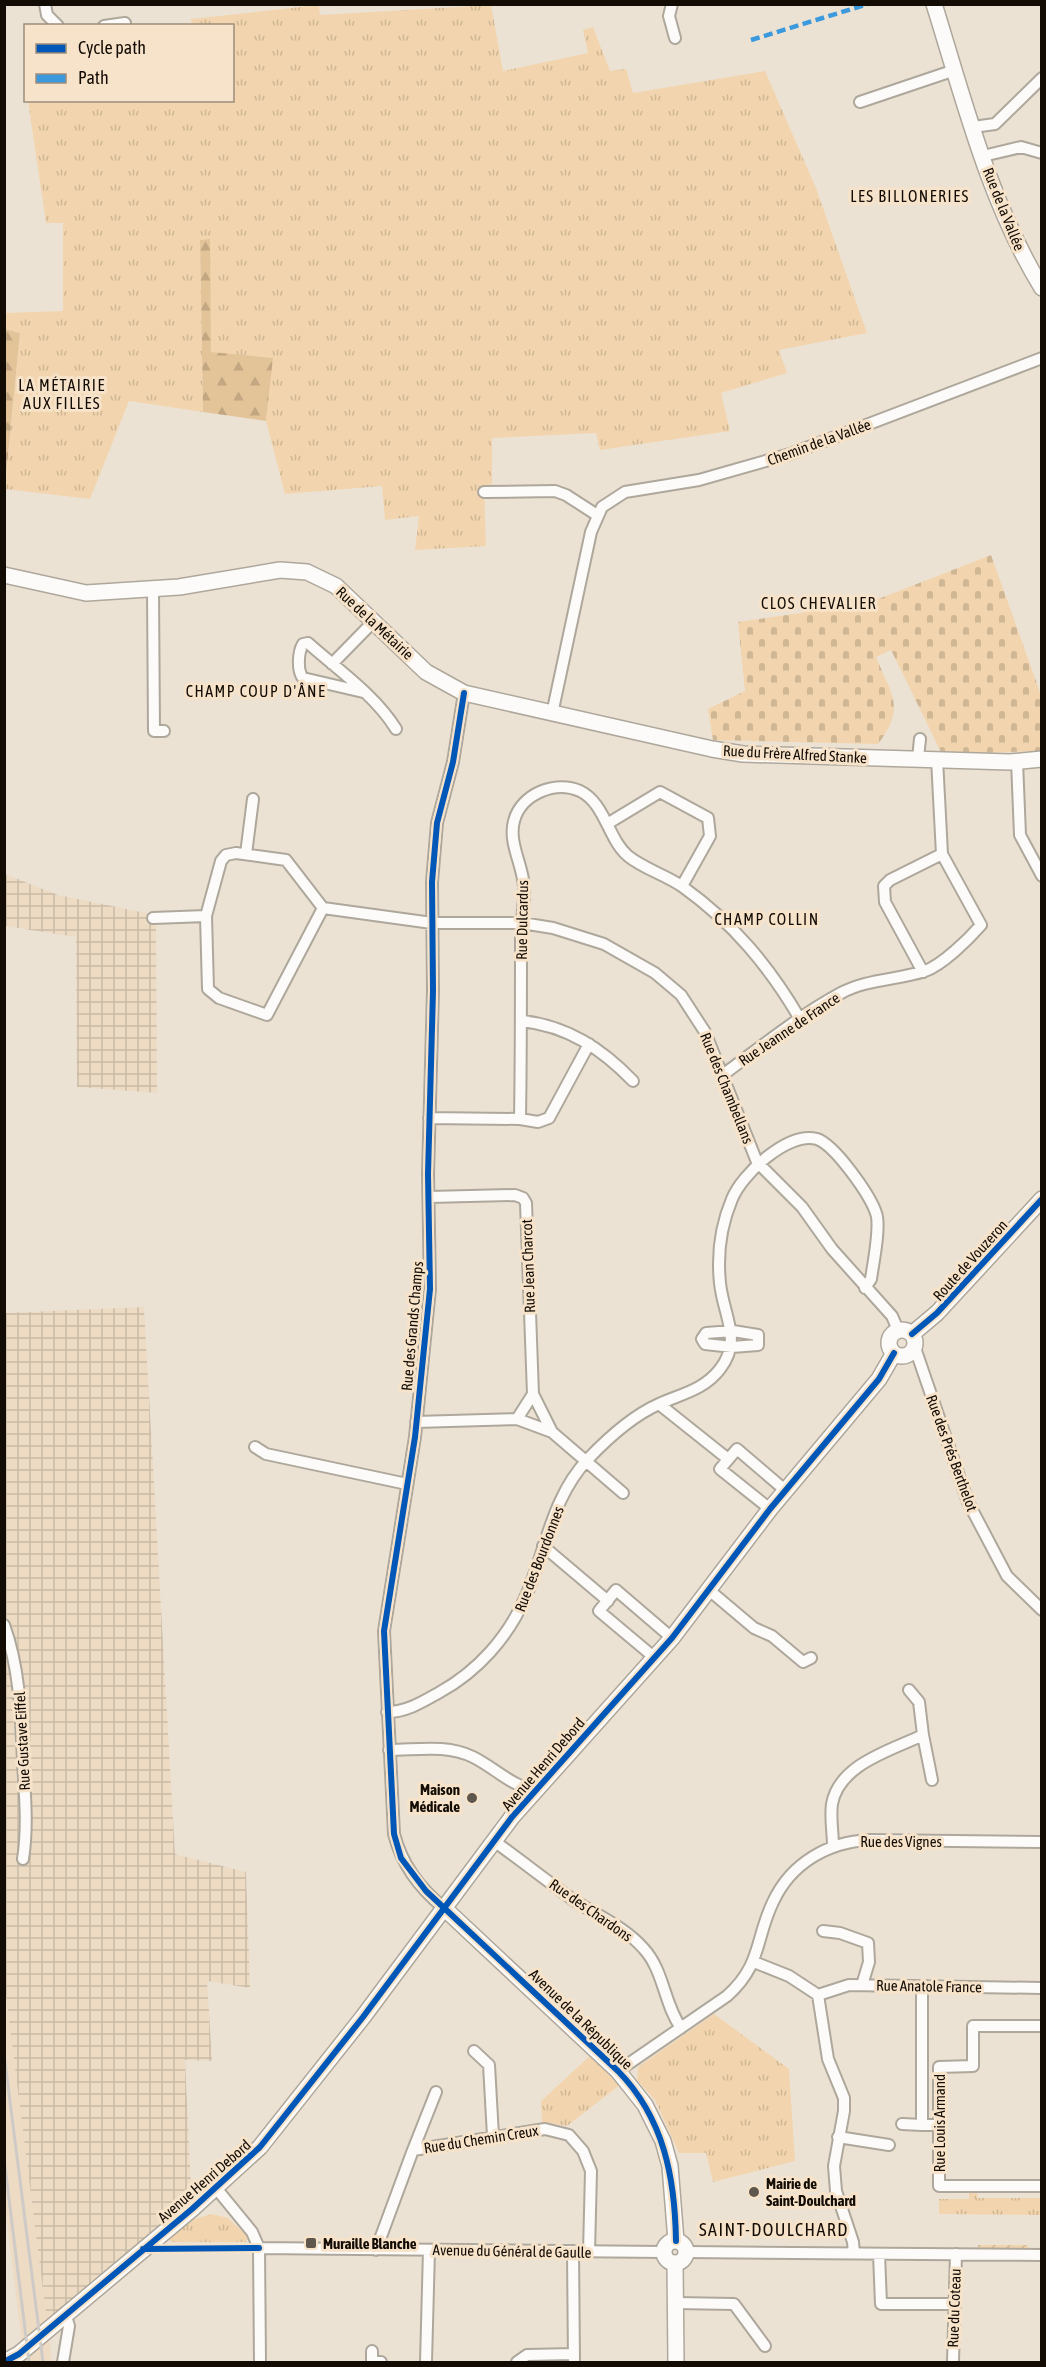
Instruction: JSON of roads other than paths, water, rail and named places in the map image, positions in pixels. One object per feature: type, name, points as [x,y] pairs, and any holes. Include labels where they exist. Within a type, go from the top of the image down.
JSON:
[{"type":"street","points":[[45,4],[47,15],[56,24]]},
{"type":"street","points":[[672,4],[669,16],[675,38]]},
{"type":"street","name":"Rue de la Vallée","points":[[934,4],[973,127],[1011,234],[1041,288]]},
{"type":"street","points":[[118,24],[125,23]]},
{"type":"street","points":[[860,102],[955,70]]},
{"type":"street","points":[[973,127],[995,124],[1041,78]]},
{"type":"street","points":[[983,156],[1021,147],[1041,153]]},
{"type":"street","name":"Chemin de la Vallée","points":[[597,515],[612,499],[625,492],[702,479],[790,454],[1041,358]]},
{"type":"street","points":[[484,492],[555,491],[566,495],[597,515],[591,532],[552,714]]},
{"type":"street","name":"Rue de la Métairie","points":[[4,575],[86,593],[153,590],[280,570],[307,572],[336,586],[426,672],[464,693],[552,714]]},
{"type":"street","points":[[153,590],[154,731],[164,731]]},
{"type":"street","points":[[332,664],[374,622]]},
{"type":"street","points":[[344,683],[332,664],[308,643],[300,648],[300,674],[303,678],[344,683],[363,692],[385,713],[396,729]]},
{"type":"street","name":"Rue des Grands Champs","points":[[444,1908],[414,1877],[398,1849],[392,1822],[384,1631],[416,1422],[430,1289],[429,1118],[432,882],[437,823],[453,762],[464,693]]},
{"type":"street","name":"Rue du Frère Alfred Stanke","points":[[552,714],[743,754],[1017,761],[1041,759]]},
{"type":"street","points":[[918,758],[921,739]]},
{"type":"street","points":[[923,972],[885,902],[884,886],[890,880],[942,854],[937,759]]},
{"type":"street","points":[[1017,761],[1020,836],[1041,876]]},
{"type":"street","name":"Rue Dulcardus","points":[[520,1119],[523,872],[512,831],[519,809],[545,789],[568,787],[582,792],[594,802],[626,854],[682,886],[723,919],[751,947],[776,979],[800,1018]]},
{"type":"street","points":[[607,824],[660,792],[708,818],[710,836],[682,886]]},
{"type":"street","points":[[246,854],[253,799]]},
{"type":"street","points":[[231,853],[286,860],[322,908],[267,1014],[219,999],[211,993],[208,984],[206,916],[221,861],[231,853]]},
{"type":"street","name":"Rue Jeanne de France","points":[[724,1074],[800,1018],[842,992],[862,984],[923,972],[945,960],[981,925],[942,854]]},
{"type":"street","name":"Rue des Chambellans","points":[[322,908],[432,923],[522,923],[552,928],[604,944],[655,973],[681,995],[695,1014],[724,1074],[757,1162],[802,1207],[908,1337]]},
{"type":"street","points":[[153,918],[206,916]]},
{"type":"street","points":[[522,1021],[542,1023],[589,1044],[609,1057],[633,1081]]},
{"type":"street","points":[[429,1118],[520,1119],[538,1122],[549,1118],[589,1044]]},
{"type":"street","points":[[757,1162],[782,1147],[805,1139],[816,1139],[825,1143],[846,1166],[877,1215],[871,1279],[866,1288]]},
{"type":"street","name":"Rue des Bourdonnes","points":[[387,1712],[417,1705],[446,1689],[489,1653],[522,1604],[555,1513],[571,1481],[586,1461],[632,1419],[659,1404],[708,1383],[722,1368],[732,1347],[733,1331],[720,1285],[720,1240],[733,1195],[757,1162]]},
{"type":"street","name":"Rue Jean Charcot","points":[[429,1197],[515,1195],[523,1198],[526,1203],[532,1394],[552,1432]]},
{"type":"street","name":"Route de Vouzeron","points":[[908,1337],[937,1313],[1041,1199]]},
{"type":"street","points":[[733,1331],[755,1332],[760,1340],[755,1346],[732,1347],[705,1344],[702,1338],[706,1333],[733,1331]]},
{"type":"street","points":[[891,1334],[908,1337],[910,1354],[902,1357],[889,1348],[888,1340],[891,1334]]},
{"type":"street","name":"Rue des Prés Berthelot","points":[[908,1337],[968,1502],[1007,1576],[1041,1610]]},
{"type":"street","name":"Avenue Henri Debord","points":[[4,2362],[216,2188],[260,2148],[363,2017],[494,1841],[534,1791],[656,1658],[770,1509],[879,1379],[894,1353]]},
{"type":"street","points":[[517,1419],[532,1394]]},
{"type":"street","points":[[659,1404],[728,1459]]},
{"type":"street","name":"Rue Jean Charcot","points":[[416,1422],[517,1419],[552,1432],[623,1493]]},
{"type":"street","points":[[255,1447],[266,1454],[407,1484]]},
{"type":"street","points":[[770,1509],[720,1469],[728,1459],[737,1449],[786,1491]]},
{"type":"street","points":[[543,1546],[608,1600]]},
{"type":"street","points":[[656,1658],[599,1611],[616,1590],[672,1638]]},
{"type":"street","points":[[709,1590],[753,1628],[772,1636],[803,1662],[811,1658]]},
{"type":"street","name":"Rue Gustave Eiffel","points":[[4,1624],[13,1650],[19,1688],[27,1833],[23,1859]]},
{"type":"street","points":[[909,1690],[919,1702],[932,1780]]},
{"type":"street","points":[[833,1846],[832,1804],[845,1778],[858,1766],[923,1736]]},
{"type":"street","points":[[389,1750],[427,1748],[461,1753],[473,1757],[513,1783],[534,1791]]},
{"type":"street","name":"Rue des Vignes","points":[[618,2071],[741,1984],[754,1962],[772,1902],[785,1882],[807,1860],[833,1846],[869,1840],[1041,1842]]},
{"type":"street","name":"Rue des Chardons","points":[[494,1841],[573,1899],[629,1934],[644,1949],[656,1967],[668,2008],[681,2028]]},
{"type":"street","name":"Avenue de la République","points":[[444,1908],[618,2071],[645,2105],[663,2141],[670,2166],[675,2252],[676,2362]]},
{"type":"street","points":[[823,1931],[840,1933],[868,1942],[869,1962],[862,1985]]},
{"type":"street","points":[[754,1962],[789,1976],[818,1995],[826,2052],[843,2098],[844,2111],[834,2166],[836,2191],[853,2242],[854,2253]]},
{"type":"street","name":"Rue Anatole France","points":[[818,1995],[849,1985],[1041,1988]]},
{"type":"street","points":[[922,1986],[922,2125]]},
{"type":"street","name":"Rue Louis Armand","points":[[922,2066],[973,2066],[973,2026],[1041,2026]]},
{"type":"street","points":[[474,2051],[489,2065],[493,2136]]},
{"type":"street","name":"Rue Louis Armand","points":[[939,2067],[939,2186],[1041,2186]]},
{"type":"street","name":"Rue du Chemin Creux","points":[[376,2250],[436,2092]]},
{"type":"street","points":[[902,2124],[939,2125]]},
{"type":"street","name":"Rue du Chemin Creux","points":[[413,2150],[545,2129],[569,2135],[583,2151],[591,2171],[589,2252]]},
{"type":"street","points":[[838,2137],[889,2145]]},
{"type":"street","points":[[216,2188],[252,2232],[259,2248],[260,2362]]},
{"type":"street","name":"Avenue du Général de Gaulle","points":[[259,2248],[1041,2255]]},
{"type":"street","points":[[426,2362],[429,2250]]},
{"type":"street","points":[[517,2362],[527,2355],[574,2358],[573,2252]]},
{"type":"street","points":[[879,2254],[881,2304],[954,2304]]},
{"type":"street","name":"Rue du Coteau","points":[[952,2362],[956,2254]]},
{"type":"street","points":[[675,2303],[734,2304],[765,2346]]},
{"type":"street","points":[[63,2362],[69,2326],[65,2313]]},
{"type":"street","points":[[372,2351],[372,2362],[381,2362]]},
{"type":"railway","points":[[4,2054],[43,2362]]},
{"type":"railway","points":[[4,2158],[29,2362]]},
{"type":"place","name":"Maison Médicale","points":[[472,1798]]},
{"type":"place","name":"Mairie de Saint-Doulchard","points":[[754,2192]]},
{"type":"place","name":"Muraille Blanche","points":[[311,2243]]},
{"type":"district","name":"LES BILLONERIES","points":[[910,196]]},
{"type":"district","name":"LA MÉTAIRIE AUX FILLES","points":[[62,394]]},
{"type":"district","name":"CLOS CHEVALIER","points":[[819,603]]},
{"type":"district","name":"CHAMP COUP D'ÂNE","points":[[256,691]]},
{"type":"district","name":"CHAMP COLLIN","points":[[767,919]]},
{"type":"district","name":"SAINT-DOULCHARD","points":[[774,2229]]}]
